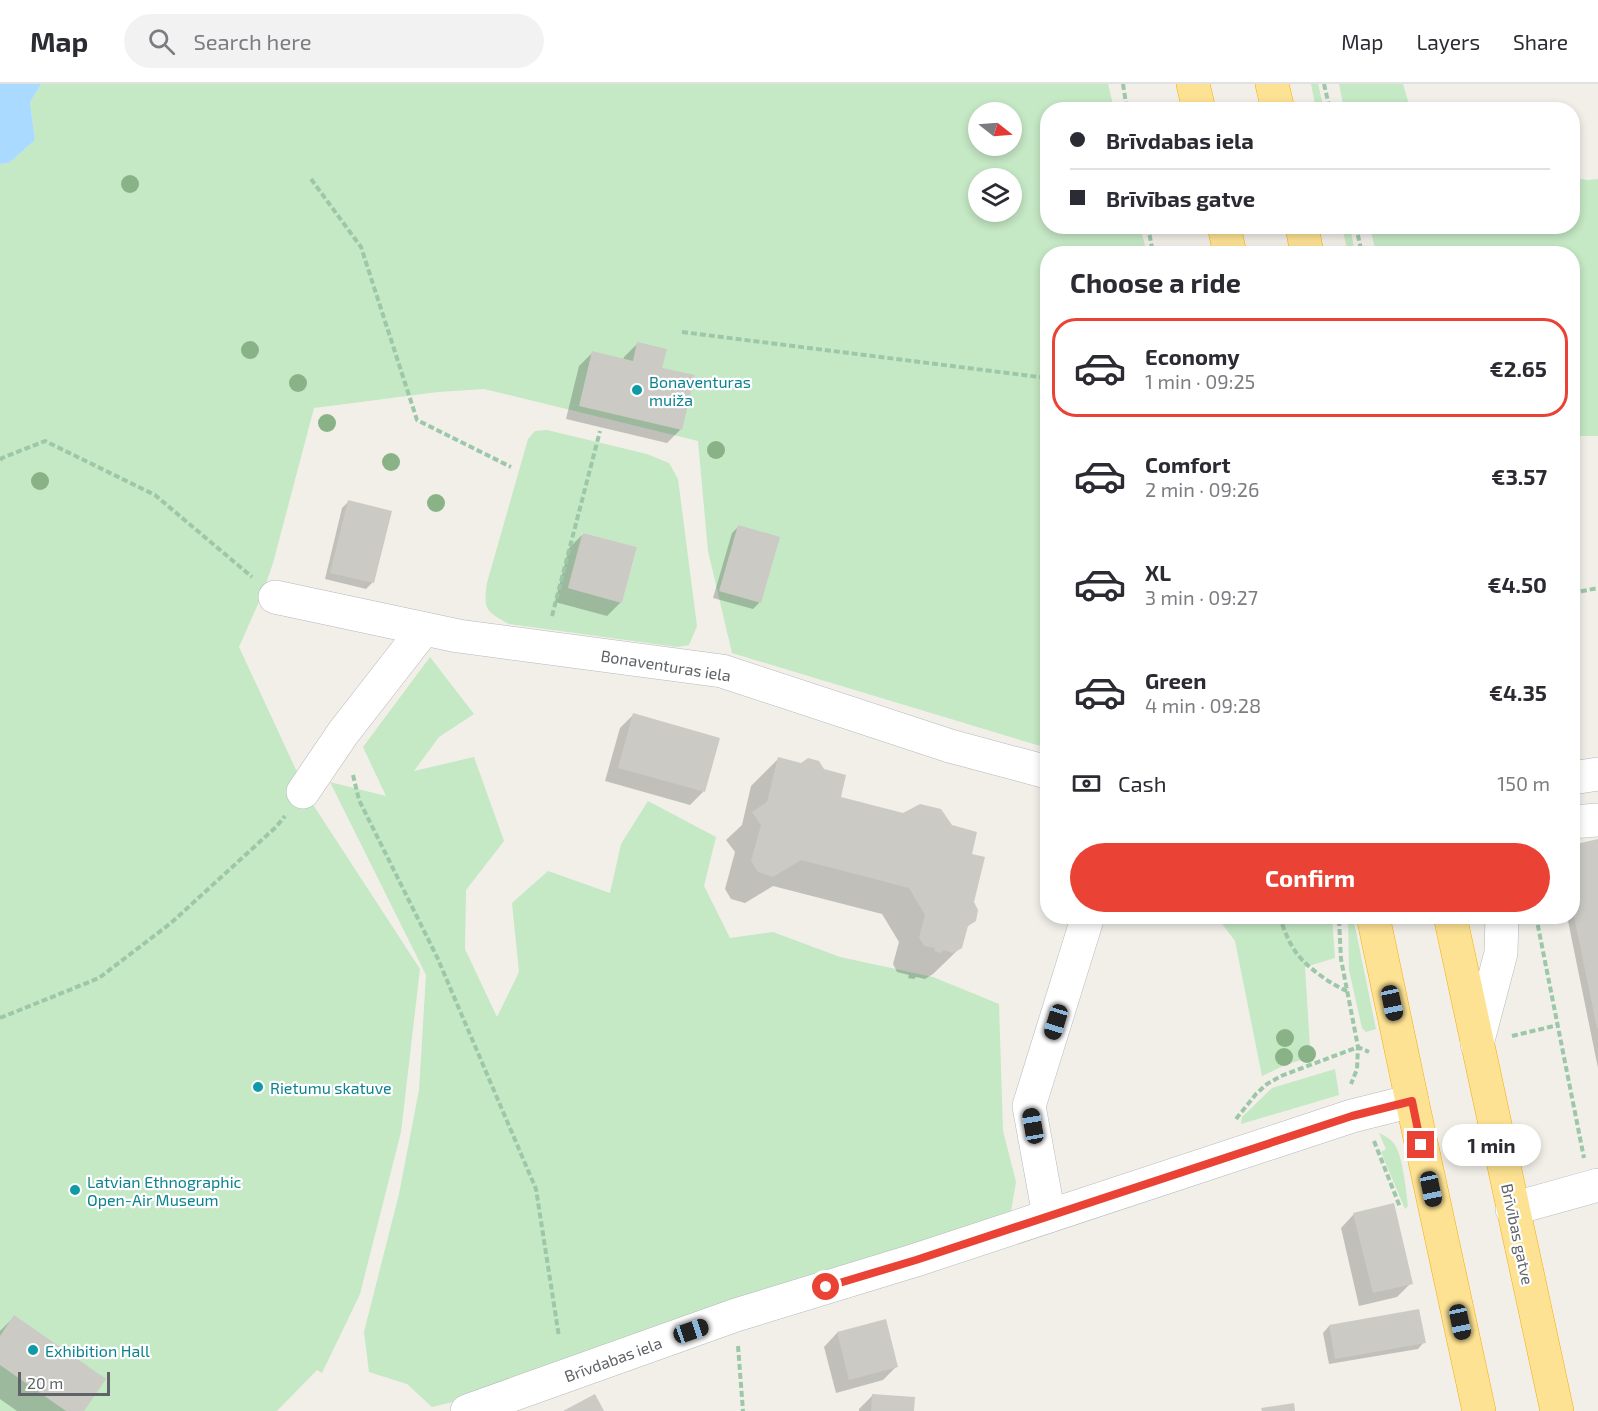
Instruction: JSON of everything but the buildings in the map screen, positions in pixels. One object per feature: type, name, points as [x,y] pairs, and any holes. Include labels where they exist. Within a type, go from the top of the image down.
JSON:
[{"type":"highway","points":[[1193,84],[1196,102]]},
{"type":"highway","points":[[1272,84],[1276,102]]},
{"type":"highway","points":[[1375,924],[1479,1411]]},
{"type":"highway","name":"Brīvības gatve","points":[[1452,924],[1557,1411]]},
{"type":"street","name":"Bonaventuras iela","points":[[275,597],[458,636],[722,671],[950,746],[1040,770]]},
{"type":"street","points":[[303,792],[343,733],[424,629]]},
{"type":"street","points":[[1580,777],[1598,774]]},
{"type":"street","points":[[1580,821],[1598,820]]},
{"type":"street","points":[[1049,1216],[1029,1106],[1086,924]]},
{"type":"street","points":[[1477,1044],[1501,953],[1502,924]]},
{"type":"street","name":"Brīvdabas iela","points":[[467,1411],[736,1315],[916,1260],[1352,1116],[1412,1101]]},
{"type":"street","points":[[1512,1209],[1594,1186]]},
{"type":"path","points":[[1123,84],[1126,102]]},
{"type":"path","points":[[1324,84],[1328,102]]},
{"type":"path","points":[[311,179],[361,247],[417,420],[511,466]]},
{"type":"path","points":[[682,332],[1040,377]]},
{"type":"path","points":[[543,647],[600,431]]},
{"type":"path","points":[[0,460],[45,441],[145,490],[155,495],[275,597]]},
{"type":"path","points":[[1580,591],[1598,588]]},
{"type":"path","points":[[343,733],[359,800],[437,957],[536,1189],[559,1337]]},
{"type":"path","points":[[0,1018],[99,978],[171,923],[276,827],[303,792]]},
{"type":"path","points":[[1283,924],[1296,953],[1308,966],[1340,988],[1347,990]]},
{"type":"path","points":[[1236,1119],[1267,1084],[1281,1076],[1358,1047],[1341,959],[1339,924]]},
{"type":"path","points":[[1538,924],[1594,1186]]},
{"type":"path","points":[[736,1315],[743,1411]]},
{"type":"green space","points":[[41,84],[1108,84],[1112,102],[1040,102],[1040,234],[1142,234],[1145,246],[1040,246],[1040,746],[732,653],[708,551],[698,441],[484,389],[438,392],[314,408],[273,563],[262,595],[239,647],[310,800],[420,969],[401,1132],[360,1294],[322,1373],[317,1370],[277,1411],[0,1411],[0,164],[9,163],[35,140],[30,102]]},
{"type":"green space","points":[[1311,84],[1318,84],[1322,102],[1315,102]]},
{"type":"green space","points":[[1339,84],[1403,84],[1408,102],[1343,102]]},
{"type":"green space","points":[[1580,179],[1598,179],[1598,436],[1580,436],[1580,246],[1374,246],[1372,234],[1580,234]]},
{"type":"green space","points":[[1344,234],[1351,234],[1354,246],[1346,246]]},
{"type":"green space","points":[[547,430],[647,454],[669,463],[678,479],[697,626],[689,645],[677,647],[509,624],[488,609],[486,604],[487,583],[528,439],[535,431]],"holes":[[[582,533],[637,547],[622,603],[568,588]]]},
{"type":"green space","points":[[430,657],[474,714],[439,737],[414,771],[474,757],[504,841],[466,890],[465,949],[497,1017],[519,972],[512,903],[548,871],[610,893],[621,844],[648,801],[716,837],[704,886],[730,938],[773,932],[840,957],[933,977],[999,1004],[1003,1131],[1016,1182],[1010,1217],[498,1391],[432,1407],[407,1384],[369,1372],[364,1332],[399,1194],[419,1090],[426,975],[330,782],[386,796],[363,747]]},
{"type":"green space","points":[[1222,924],[1333,924],[1335,958],[1305,967],[1310,1048],[1302,1051],[1304,1059],[1262,1076],[1235,941]]},
{"type":"green space","points":[[1348,924],[1354,924],[1376,1029],[1366,1032],[1362,1028],[1349,970]]},
{"type":"green space","points":[[1335,1069],[1339,1095],[1241,1124],[1242,1117],[1272,1088]]},
{"type":"green space","points":[[1379,1133],[1392,1141],[1398,1151],[1408,1206],[1405,1209],[1381,1152],[1386,1149]]},
{"type":"water","points":[[0,84],[41,84],[30,102],[35,140],[9,163],[0,164]]},
{"type":"place","name":"Bonaventuras muiža","points":[[637,390]]},
{"type":"place","name":"Rietumu skatuve","points":[[258,1087]]},
{"type":"place","name":"Latvian Ethnographic Open-Air Museum","points":[[75,1190]]},
{"type":"place","name":"Exhibition Hall","points":[[33,1350]]},
{"type":"route","points":[[826,1287],[916,1260],[1352,1116],[1412,1101],[1421,1145]]}]
